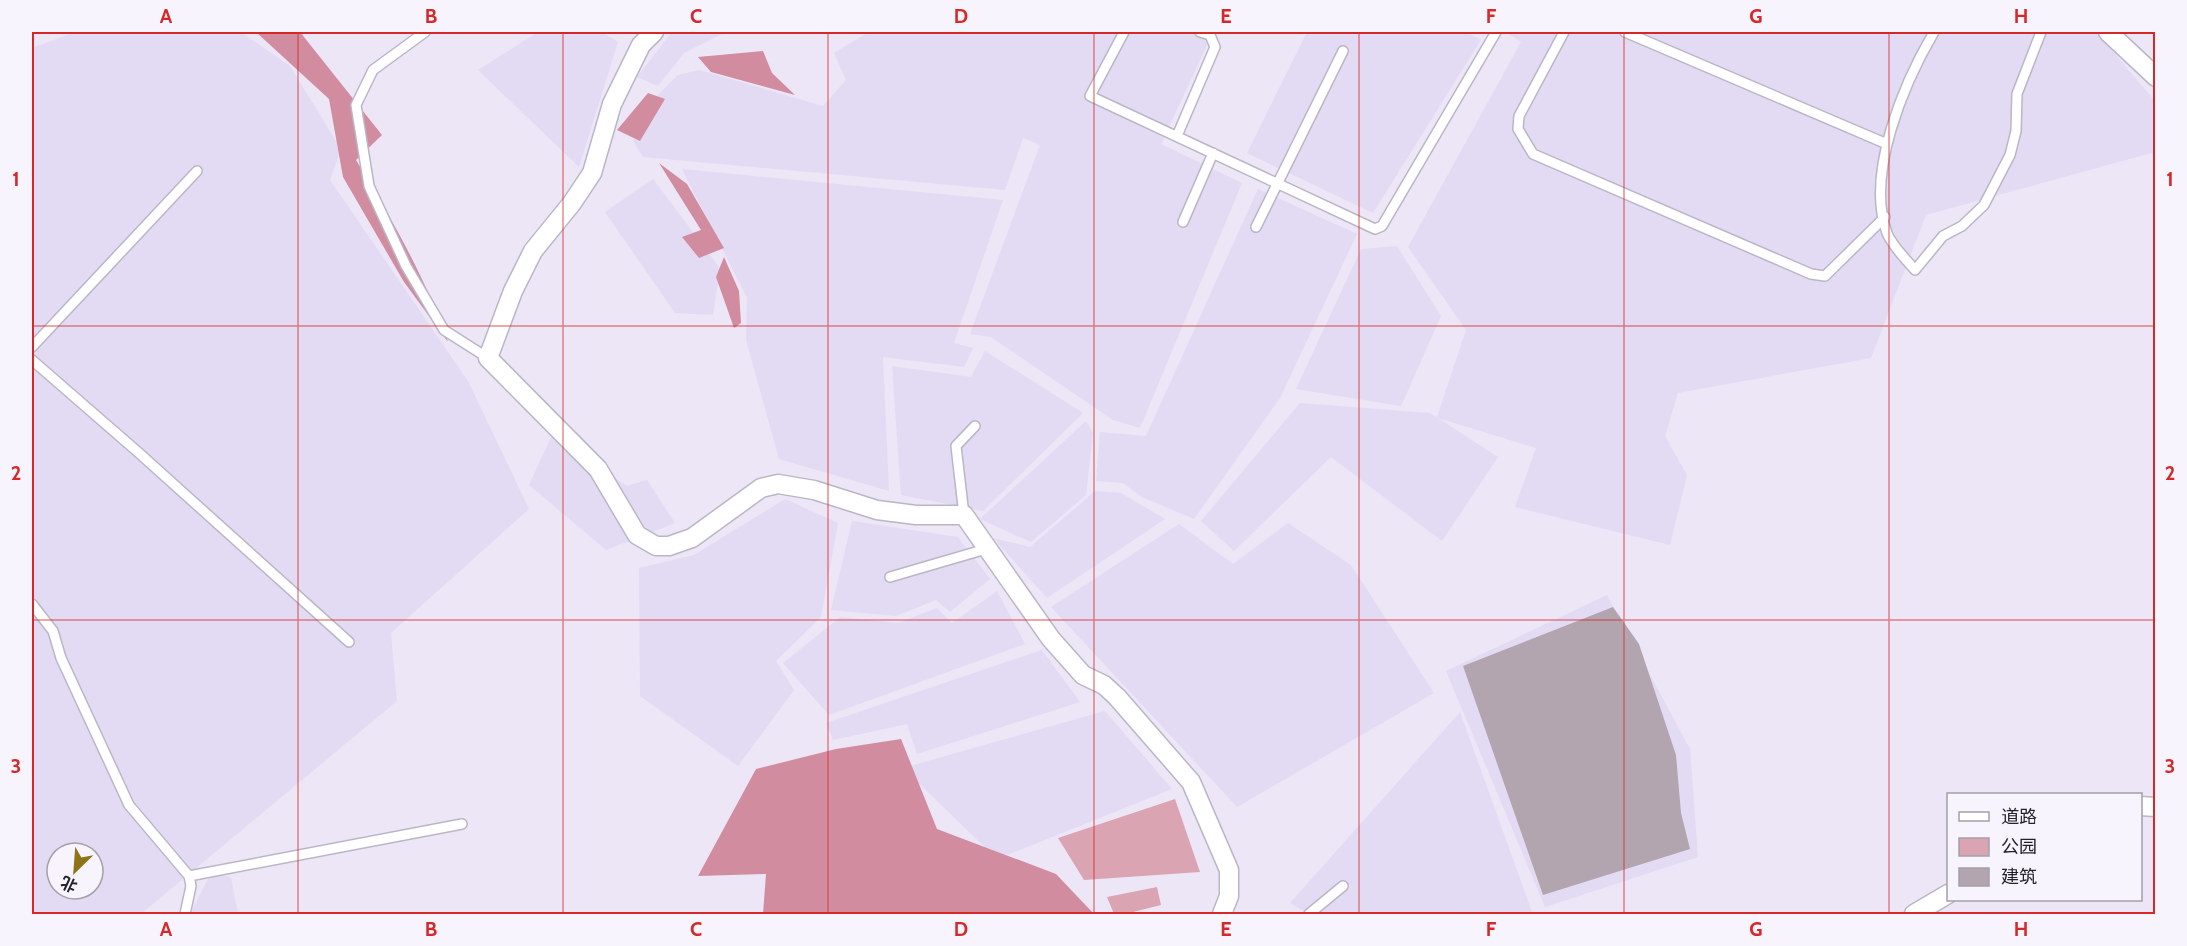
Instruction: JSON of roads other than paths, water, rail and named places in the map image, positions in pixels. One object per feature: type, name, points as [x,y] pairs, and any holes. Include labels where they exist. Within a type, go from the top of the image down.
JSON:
[{"type":"street","points":[[654,32],[641,45],[612,104],[592,173],[533,250],[513,291],[488,358],[598,470],[637,536],[656,546],[669,546],[692,538],[761,488],[778,484],[814,490],[877,510],[916,515],[964,514],[986,549],[1051,639],[1083,675],[1104,685],[1117,696],[1191,782],[1229,870],[1229,896],[1222,915]]},
{"type":"street","points":[[2108,32],[2156,77]]},
{"type":"street","points":[[1914,915],[1947,895]]},
{"type":"lane","points":[[425,32],[373,70],[356,105],[369,186],[405,266],[444,330],[488,358]]},
{"type":"lane","points":[[1124,32],[1090,96],[1375,229],[1382,226],[1496,32]]},
{"type":"lane","points":[[1177,136],[1215,47],[1210,35],[1200,32]]},
{"type":"lane","points":[[1563,32],[1519,116],[1518,129],[1533,154],[1810,274],[1825,276],[1885,217]]},
{"type":"lane","points":[[1625,32],[1887,144]]},
{"type":"lane","points":[[1934,32],[1920,56],[1883,155],[1880,189],[1887,234],[1915,270],[1943,236],[1962,226],[1984,205],[2010,155],[2016,131],[2017,94],[2041,32]]},
{"type":"lane","points":[[1256,227],[1275,183],[1343,51]]},
{"type":"lane","points":[[1183,222],[1213,153]]},
{"type":"lane","points":[[32,347],[197,171]]},
{"type":"lane","points":[[32,360],[349,642]]},
{"type":"lane","points":[[964,514],[956,446],[975,426]]},
{"type":"lane","points":[[890,577],[986,549]]},
{"type":"lane","points":[[32,604],[52,631],[61,658],[129,805],[189,876],[190,886],[185,915]]},
{"type":"lane","points":[[189,876],[462,824]]},
{"type":"lane","points":[[1309,915],[1342,886]]}]
